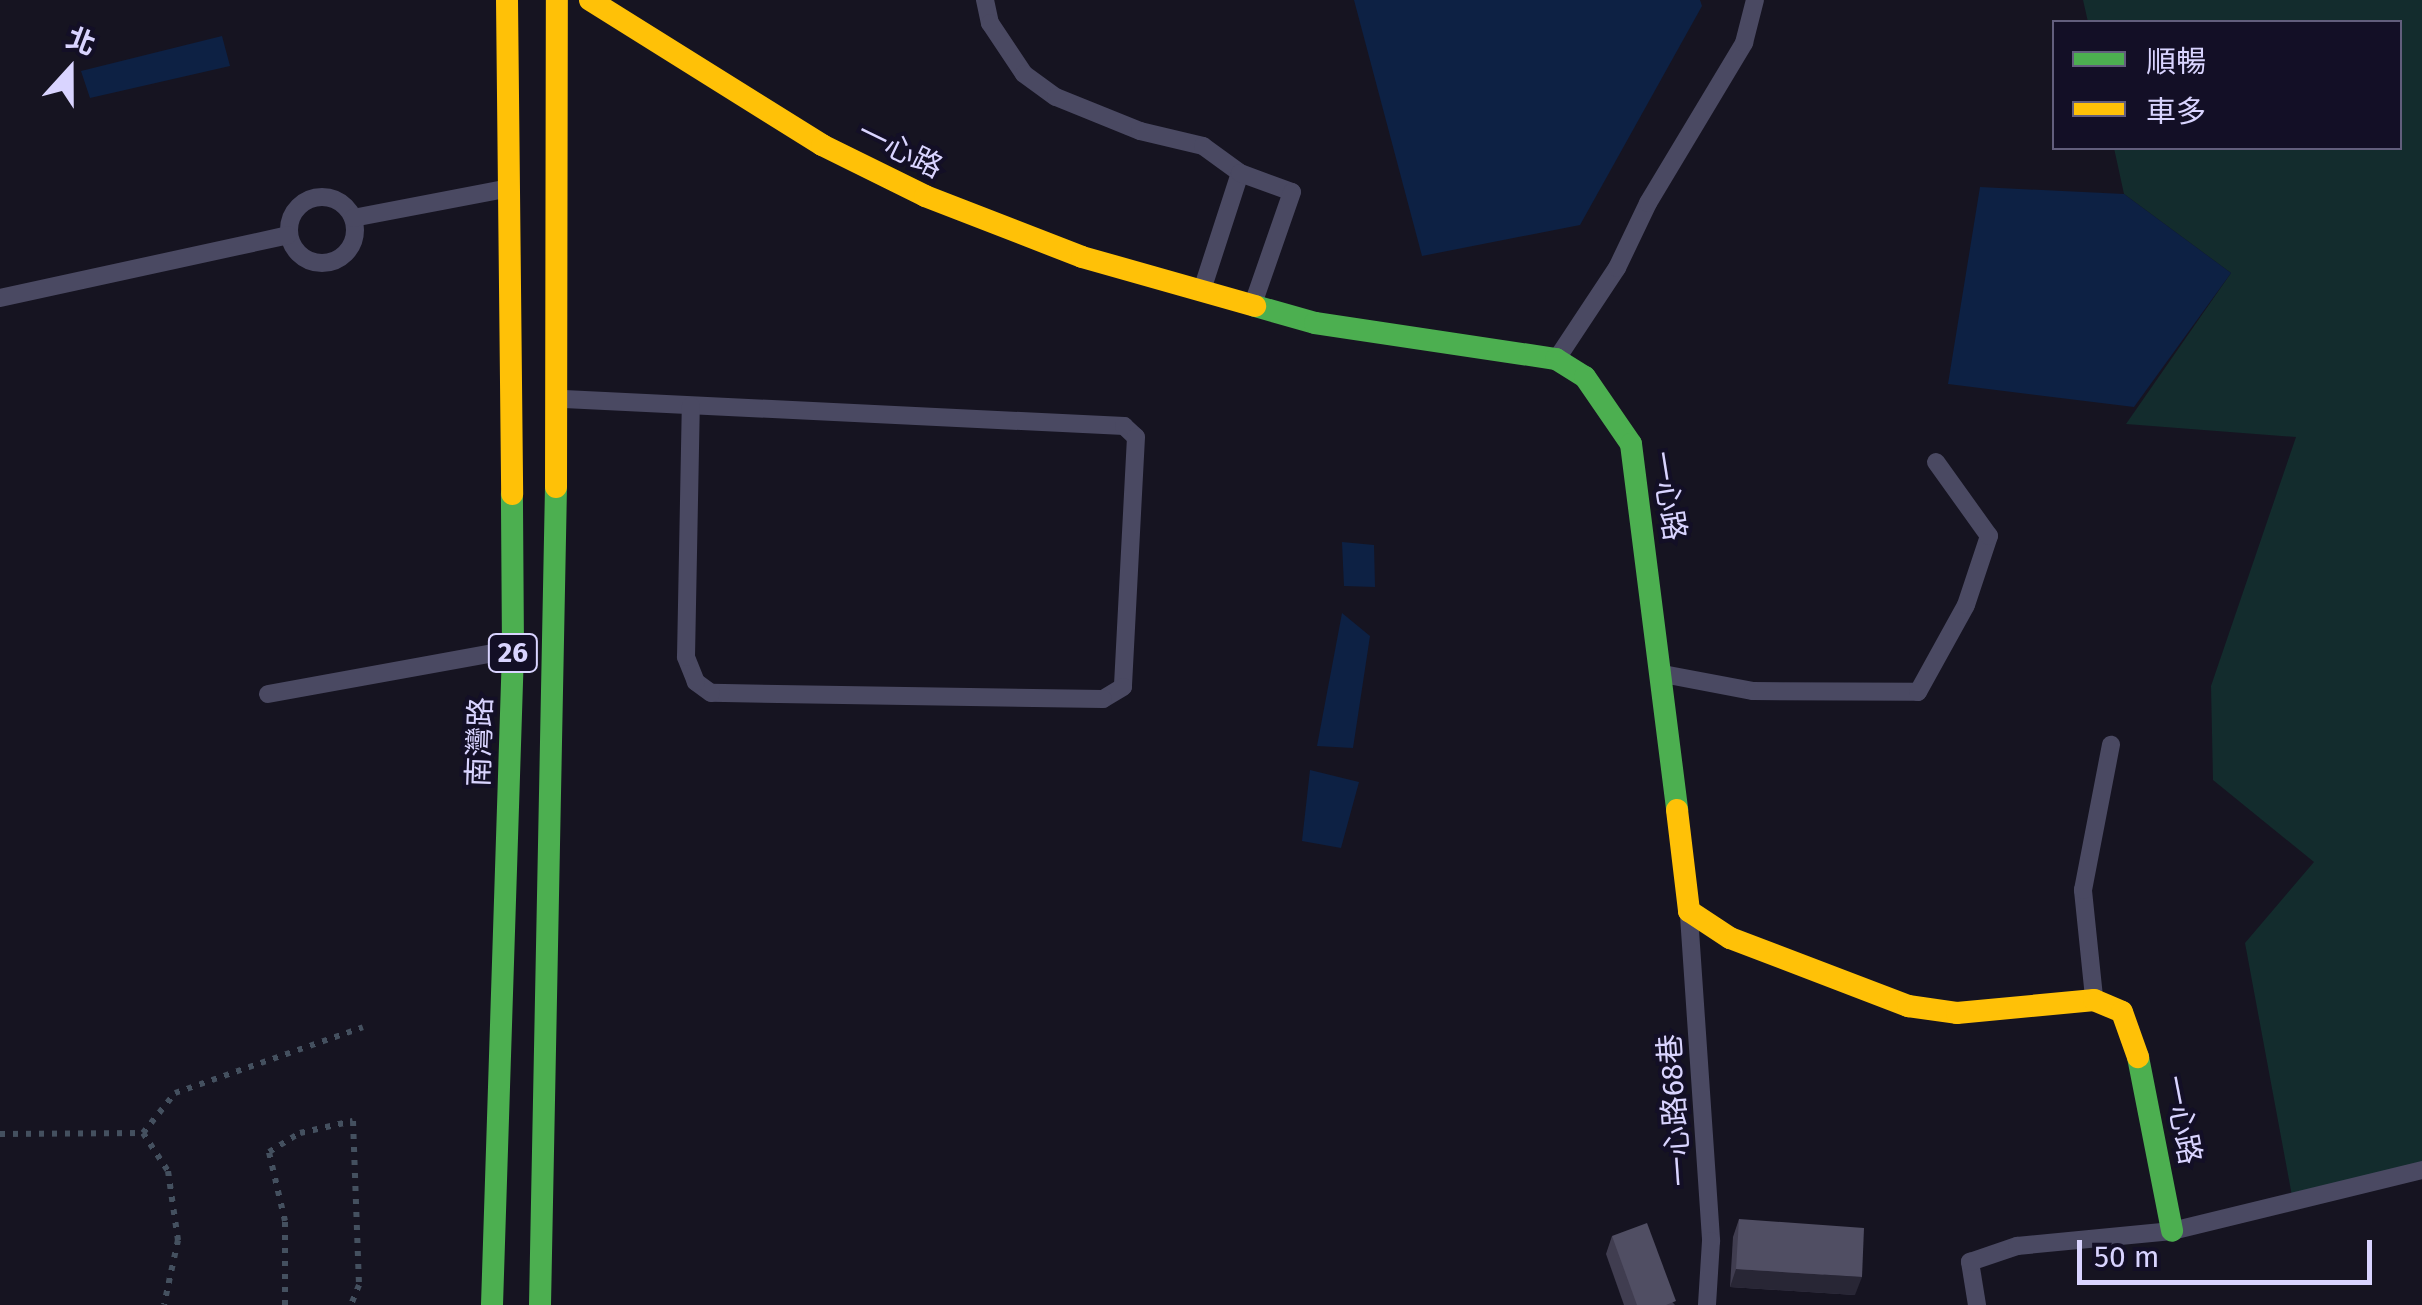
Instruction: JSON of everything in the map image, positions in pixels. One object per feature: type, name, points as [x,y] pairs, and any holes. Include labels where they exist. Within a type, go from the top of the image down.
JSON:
[{"type":"main road","name":"南灣路","points":[[492,1305],[513,650],[512,187],[507,0]]},
{"type":"main road","name":"26","points":[[540,1305],[558,399],[557,0]]},
{"type":"main road","name":"一心路","points":[[590,0],[822,145],[925,196],[1082,257],[1378,336],[1469,342],[1556,359],[1585,378],[1632,444],[1689,911]]},
{"type":"main road","points":[[1689,911],[1775,958],[1908,1006],[1957,1013],[2094,1000]]},
{"type":"main road","name":"一心路","points":[[2094,1000],[2122,1012],[2136,1044],[2172,1230]]},
{"type":"lane","points":[[985,0],[990,23],[1024,74],[1056,98],[1140,130],[1203,146],[1240,173],[1292,192],[1254,301]]},
{"type":"lane","points":[[1556,359],[1617,268],[1744,43],[1755,0]]},
{"type":"lane","points":[[1202,290],[1240,173]]},
{"type":"lane","points":[[353,218],[512,187]]},
{"type":"lane","points":[[313,198],[344,205],[353,218],[350,249],[338,260],[307,260],[288,236],[290,219],[313,198]]},
{"type":"lane","points":[[0,298],[288,236]]},
{"type":"lane","points":[[558,399],[1124,426],[1136,437],[1123,687],[1103,699],[711,693],[696,682],[686,657],[691,406]]},
{"type":"lane","points":[[1660,674],[1753,691],[1918,692],[1966,605],[1988,536],[1936,462]]},
{"type":"lane","points":[[268,694],[513,650]]},
{"type":"lane","points":[[2094,1000],[2084,890],[2110,745]]},
{"type":"lane","name":"一心路68巷","points":[[1689,911],[1711,1240],[1706,1305]]},
{"type":"lane","points":[[1977,1305],[1970,1262],[2017,1246],[2172,1230],[2422,1170]]},
{"type":"path","points":[[144,1134],[176,1093],[364,1027]]},
{"type":"path","points":[[285,1305],[285,1220],[269,1152],[300,1133],[354,1120],[358,1285],[352,1305]]},
{"type":"path","points":[[0,1134],[144,1134]]},
{"type":"path","points":[[144,1134],[168,1171],[178,1240],[164,1305]]},
{"type":"green space","points":[[2083,0],[2422,0],[2422,1165],[2292,1196],[2245,943],[2314,862],[2213,780],[2211,686],[2296,437],[2126,424],[2231,273],[2124,194],[2114,150],[2402,150],[2402,20],[2088,20]]},
{"type":"water","points":[[1354,0],[1700,0],[1702,6],[1580,225],[1422,256]]},
{"type":"water","points":[[222,36],[230,66],[90,98],[81,71]]},
{"type":"water","points":[[1980,187],[2124,194],[2231,273],[2134,407],[1948,384]]},
{"type":"water","points":[[1342,542],[1374,545],[1375,587],[1344,586]]},
{"type":"water","points":[[1342,613],[1370,636],[1353,748],[1317,746]]},
{"type":"water","points":[[1310,770],[1359,782],[1341,848],[1302,841]]},
{"type":"building","points":[[1739,1219],[1864,1228],[1862,1277],[1736,1269]]},
{"type":"building","points":[[1647,1223],[1676,1301],[1666,1305],[1637,1305],[1612,1236]]},
{"type":"traffic: fast","points":[[1255,306],[1315,323],[1556,359],[1585,377],[1631,444],[1677,810]]},
{"type":"traffic: fast","points":[[540,1305],[556,487]]},
{"type":"traffic: fast","points":[[492,1305],[513,650],[512,494]]},
{"type":"traffic: fast","points":[[2138,1057],[2172,1231]]},
{"type":"traffic: slow","points":[[507,0],[512,494]]},
{"type":"traffic: slow","points":[[556,487],[557,0]]},
{"type":"traffic: slow","points":[[590,0],[822,145],[925,196],[1082,257],[1255,306]]},
{"type":"traffic: slow","points":[[1677,810],[1689,911],[1730,938],[1908,1006],[1957,1013],[2094,1000],[2122,1012],[2138,1057]]}]
